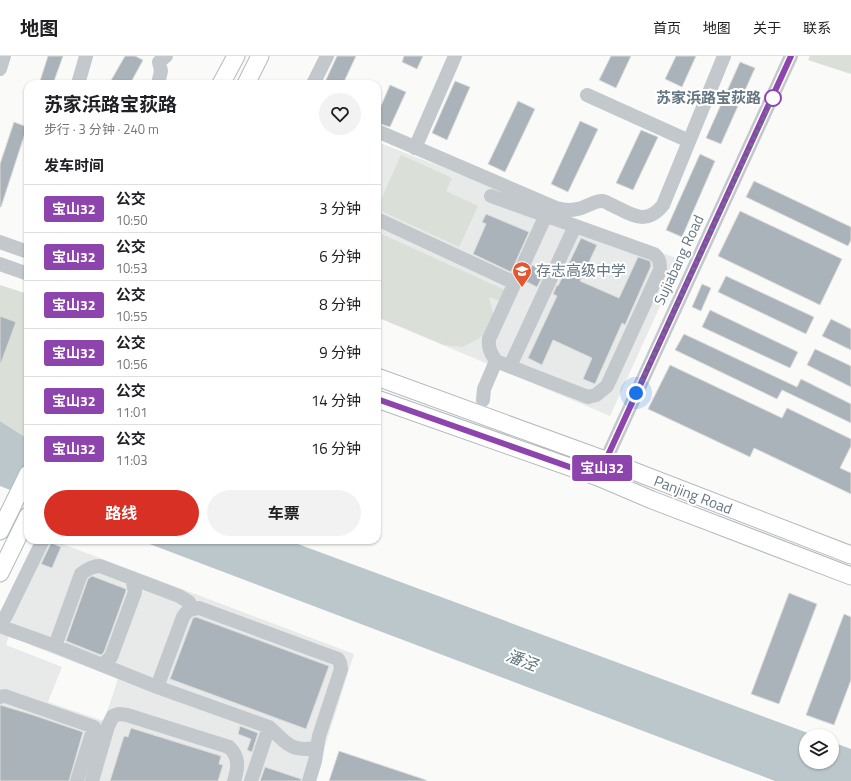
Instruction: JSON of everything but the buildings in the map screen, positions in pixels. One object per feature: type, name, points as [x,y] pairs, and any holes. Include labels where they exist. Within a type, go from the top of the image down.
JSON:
[{"type":"main road","points":[[223,80],[236,56]]},
{"type":"main road","points":[[248,80],[260,56]]},
{"type":"main road","name":"Panjing Road","points":[[381,378],[605,460],[851,555]]},
{"type":"main road","name":"Panjing Road","points":[[381,400],[598,477],[652,500],[851,576]]},
{"type":"main road","points":[[0,531],[24,482]]},
{"type":"main road","points":[[0,573],[24,524]]},
{"type":"street","points":[[0,69],[4,56]]},
{"type":"street","points":[[79,80],[86,56]]},
{"type":"street","points":[[159,80],[161,71],[159,62],[166,56]]},
{"type":"street","points":[[315,80],[327,56]]},
{"type":"street","points":[[415,148],[456,56]]},
{"type":"street","points":[[381,133],[556,208],[567,210],[578,209],[595,202],[604,201],[633,216],[642,218],[657,212],[663,205],[724,56]]},
{"type":"street","name":"Sujiabang Road","points":[[598,477],[791,56]]},
{"type":"street","points":[[587,94],[689,141]]},
{"type":"street","points":[[491,196],[546,215],[654,254],[658,258],[660,262],[660,270],[607,386],[596,395],[588,397],[496,361],[488,346],[489,339],[546,215]]},
{"type":"street","points":[[381,221],[515,283]]},
{"type":"street","points":[[510,366],[575,226]]},
{"type":"street","points":[[0,242],[24,251]]},
{"type":"street","points":[[0,264],[24,273]]},
{"type":"street","points":[[483,400],[484,389],[496,361]]},
{"type":"street","points":[[41,544],[0,626],[55,646],[157,687],[269,727],[288,745],[305,750],[316,748]]},
{"type":"street","points":[[55,646],[81,574],[94,566],[100,566],[185,599],[192,609]]},
{"type":"street","points":[[102,665],[111,657],[135,592],[132,578]]},
{"type":"street","points":[[157,687],[183,617],[187,611],[192,609],[199,608],[338,659],[341,669],[319,736],[315,761],[308,781]]},
{"type":"street","points":[[0,697],[6,696],[94,727],[77,781]]},
{"type":"street","points":[[92,781],[112,716],[119,714],[127,715],[229,747],[234,752],[237,760],[238,769],[234,781]]},
{"type":"street","points":[[251,781],[269,727]]},
{"type":"shaded area","points":[[810,56],[851,56],[851,74],[808,60]]},
{"type":"shaded area","name":"存志高级中学","points":[[381,143],[681,260],[610,416],[381,319]]},
{"type":"shaded area","points":[[401,155],[452,178],[446,191],[478,206],[459,247],[381,211],[381,200]]},
{"type":"shaded area","points":[[381,234],[505,290],[500,301],[489,297],[493,313],[483,335],[462,347],[444,345],[381,319]]},
{"type":"shaded area","points":[[0,285],[24,293],[24,436],[0,421]]},
{"type":"shaded area","points":[[46,544],[63,544],[354,654],[314,781],[0,781],[0,633],[9,636],[6,645],[62,667],[48,702],[104,721],[118,679],[30,645],[35,632],[8,621]]},
{"type":"water","points":[[0,421],[24,436],[24,495],[0,486]]},
{"type":"water","name":"潘泾","points":[[150,544],[298,544],[799,730],[799,769],[839,769],[839,745],[851,749],[851,781],[775,781]]},
{"type":"bus line","name":"宝山32","points":[[381,400],[598,477],[791,56]]},
{"type":"place","name":"苏家浜路宝荻路","points":[[773,98]]},
{"type":"place","name":"存志高级中学","points":[[522,288]]},
{"type":"route","points":[[636,393],[773,98]]}]
